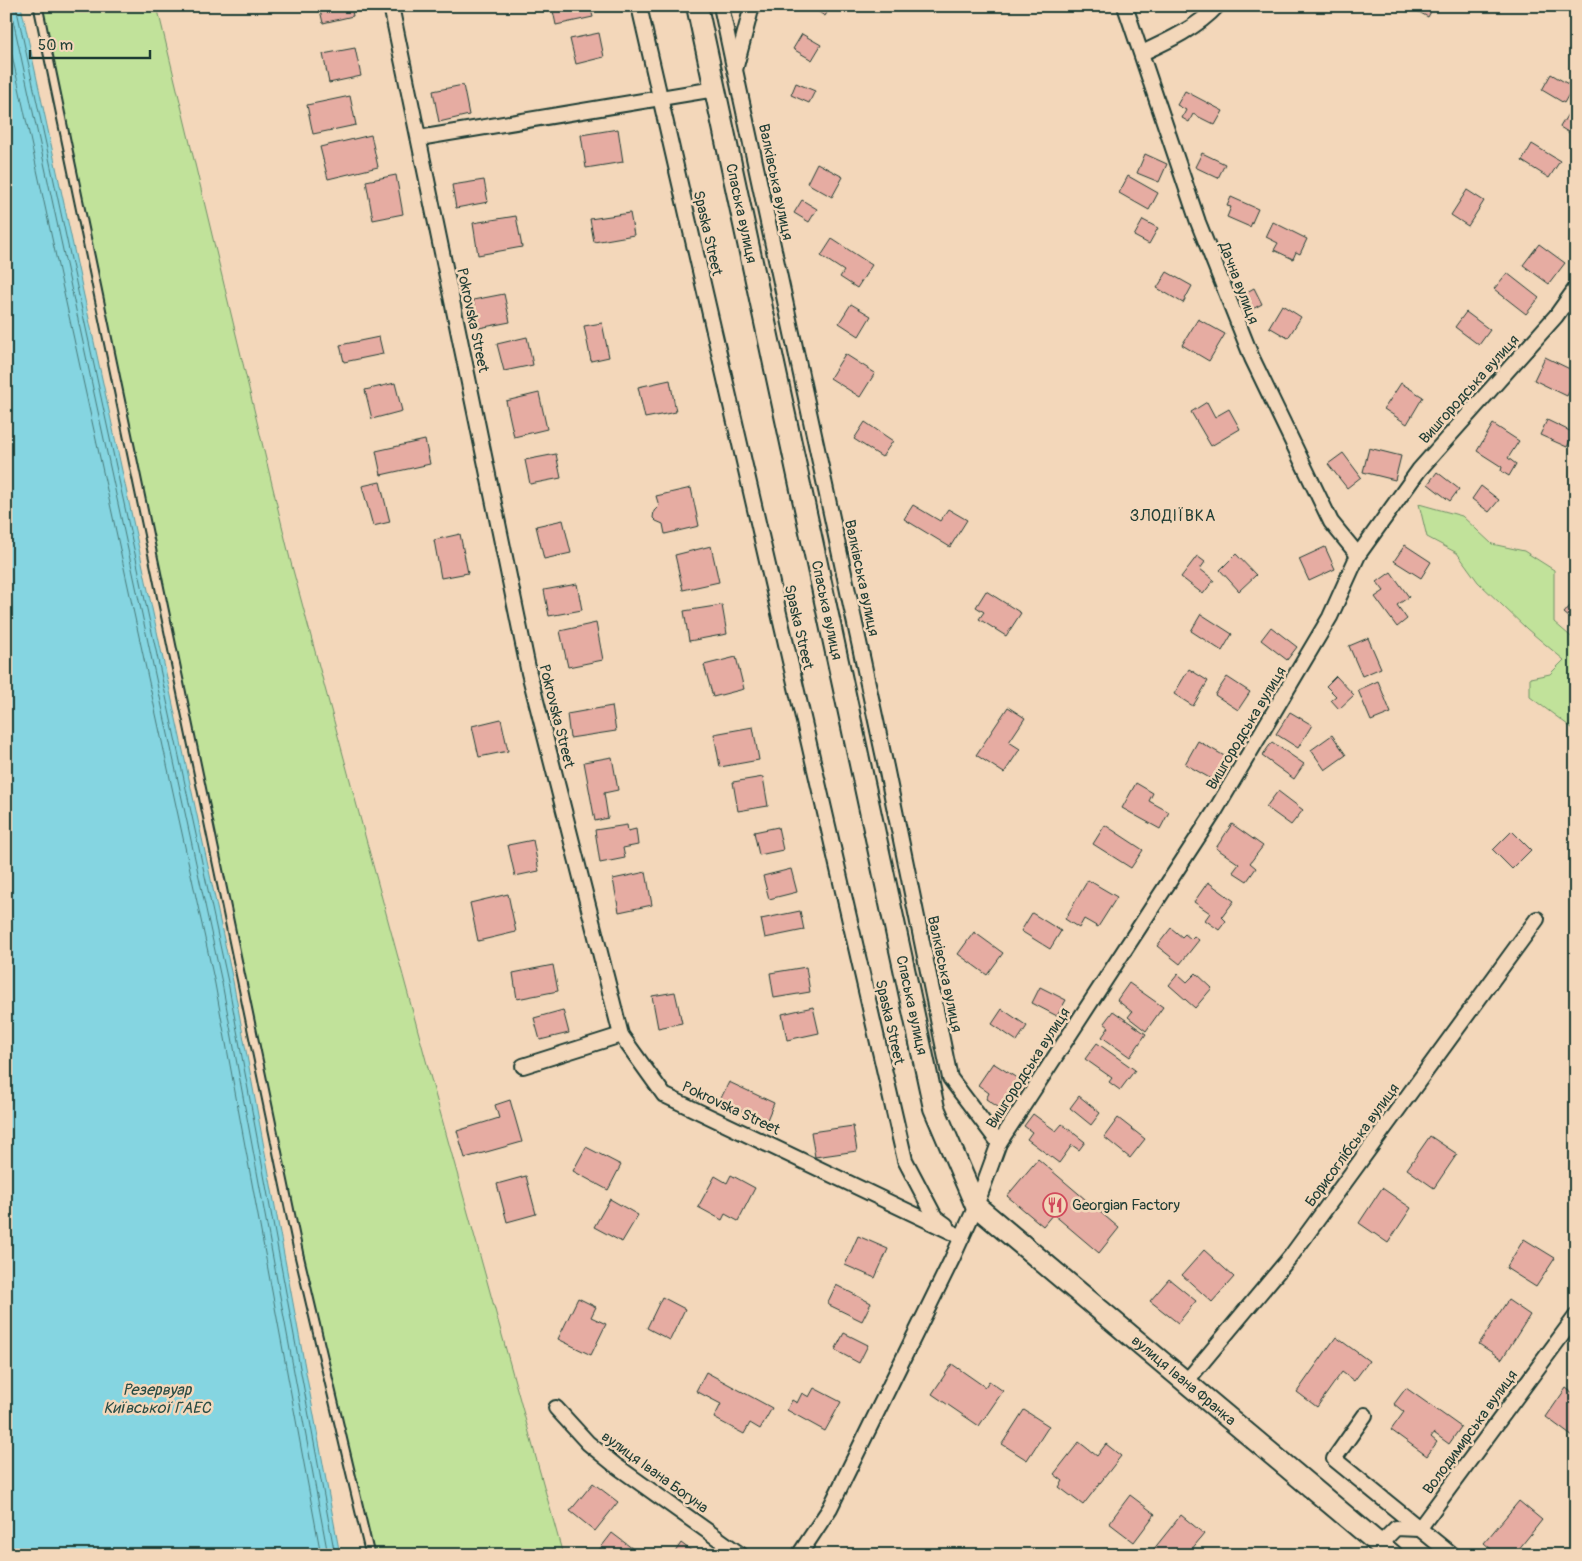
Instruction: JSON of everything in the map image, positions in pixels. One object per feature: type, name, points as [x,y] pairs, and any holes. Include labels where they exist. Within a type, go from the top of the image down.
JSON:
[{"type":"street","name":"Pokrovska Street","points":[[391,6],[529,673],[622,1035],[664,1095],[962,1237]]},
{"type":"street","name":"Spaska Street","points":[[639,6],[905,1160],[935,1217],[962,1237]]},
{"type":"street","name":"Спаська вулиця","points":[[697,6],[934,1108],[976,1206]]},
{"type":"street","points":[[721,6],[735,70]]},
{"type":"street","name":"Валківська вулиця","points":[[752,6],[735,70],[886,767],[950,1078],[999,1143]]},
{"type":"street","name":"Дачна вулиця","points":[[1125,6],[1198,222],[1252,358],[1331,522],[1358,555]]},
{"type":"street","points":[[1142,53],[1168,41],[1209,16],[1218,6]]},
{"type":"street","points":[[419,138],[715,89]]},
{"type":"street","name":"Вишгородська вулиця","points":[[799,1555],[830,1508],[962,1237],[976,1206],[999,1143],[1216,811],[1330,617],[1358,555],[1419,470],[1563,306],[1576,288]]},
{"type":"street","points":[[796,465],[819,459]]},
{"type":"street","name":"Борисоглібська вулиця","points":[[1186,1383],[1291,1256],[1537,919]]},
{"type":"street","points":[[904,964],[925,959]]},
{"type":"street","points":[[523,1066],[622,1035]]},
{"type":"street","name":"вулиця Івана Франка","points":[[976,1206],[1385,1550]]},
{"type":"street","name":"Володимирська вулиця","points":[[1419,1529],[1576,1316]]},
{"type":"street","name":"вулиця Івана Богуна","points":[[556,1408],[588,1443],[601,1454],[741,1555]]},
{"type":"street","points":[[1365,1415],[1334,1459],[1452,1555]]},
{"type":"street","points":[[1385,1550],[1396,1528],[1419,1529]]},
{"type":"lane","points":[[38,6],[300,1255],[370,1555]]},
{"type":"lane","points":[[1563,306],[1576,312]]},
{"type":"green space","points":[[38,6],[157,6],[290,559],[563,1555],[370,1555],[299,1255]]},
{"type":"green space","points":[[1419,504],[1462,516],[1492,544],[1524,551],[1554,570],[1554,622],[1576,641],[1576,731],[1530,697],[1530,678],[1550,674],[1564,660],[1527,629],[1478,582],[1457,553],[1427,537]]},
{"type":"water","name":"Резервуар Київської ГАЕС","points":[[6,6],[21,6],[233,981],[340,1555],[6,1555]]},
{"type":"building","points":[[319,6],[351,6],[353,16],[323,23]]},
{"type":"building","points":[[552,6],[590,6],[593,17],[556,25]]},
{"type":"building","points":[[809,6],[831,6],[825,16]]},
{"type":"building","points":[[1408,6],[1434,6],[1428,17]]},
{"type":"building","points":[[599,33],[604,57],[576,64],[570,39]]},
{"type":"building","points":[[802,34],[821,45],[812,60],[793,49]]},
{"type":"building","points":[[355,48],[361,76],[329,83],[323,54]]},
{"type":"building","points":[[1551,74],[1573,87],[1564,103],[1542,90]]},
{"type":"building","points":[[796,83],[815,91],[809,103],[791,95]]},
{"type":"building","points":[[463,85],[469,115],[439,122],[433,91]]},
{"type":"building","points":[[1185,91],[1223,111],[1215,125],[1193,114],[1189,122],[1182,118],[1186,110],[1177,105]]},
{"type":"building","points":[[350,96],[356,125],[313,134],[307,105]]},
{"type":"building","points":[[1568,114],[1576,118],[1576,137],[1560,127]]},
{"type":"building","points":[[618,129],[623,162],[586,168],[581,135]]},
{"type":"building","points":[[371,135],[378,167],[328,179],[320,147]]},
{"type":"building","points":[[1532,144],[1560,161],[1549,178],[1522,161]]},
{"type":"building","points":[[1202,153],[1225,164],[1218,178],[1195,167]]},
{"type":"building","points":[[1145,154],[1167,164],[1159,182],[1137,173]]},
{"type":"building","points":[[817,163],[843,177],[832,197],[807,183]]},
{"type":"building","points":[[396,175],[403,214],[373,220],[366,181]]},
{"type":"building","points":[[1128,176],[1158,193],[1149,210],[1119,193]]},
{"type":"building","points":[[484,180],[488,202],[456,208],[452,185]]},
{"type":"building","points":[[1467,190],[1484,201],[1468,226],[1451,215]]},
{"type":"building","points":[[1231,197],[1258,209],[1250,227],[1227,217],[1231,207],[1227,206]]},
{"type":"building","points":[[802,200],[817,209],[809,222],[794,213]]},
{"type":"building","points":[[630,213],[634,235],[594,242],[590,219]]},
{"type":"building","points":[[516,216],[522,247],[478,255],[473,223]]},
{"type":"building","points":[[1143,220],[1158,228],[1149,244],[1134,236]]},
{"type":"building","points":[[1273,222],[1307,239],[1300,254],[1296,252],[1293,259],[1274,250],[1278,243],[1266,237]]},
{"type":"building","points":[[832,239],[872,265],[857,288],[840,277],[844,271],[821,256]]},
{"type":"building","points":[[1539,244],[1565,263],[1549,284],[1523,265]]},
{"type":"building","points":[[1167,272],[1192,286],[1183,303],[1157,288]]},
{"type":"building","points":[[1507,273],[1539,298],[1526,314],[1494,289]]},
{"type":"building","points":[[1254,288],[1262,304],[1245,313],[1238,297]]},
{"type":"building","points":[[504,294],[510,322],[479,328],[473,300]]},
{"type":"building","points":[[851,304],[871,316],[859,336],[839,323]]},
{"type":"building","points":[[1282,305],[1301,317],[1288,338],[1269,327]]},
{"type":"building","points":[[1466,312],[1490,330],[1479,345],[1455,327]]},
{"type":"building","points":[[1198,319],[1225,334],[1209,361],[1182,345]]},
{"type":"building","points":[[602,323],[609,357],[591,361],[584,326]]},
{"type":"building","points":[[379,337],[383,354],[344,362],[340,345]]},
{"type":"building","points":[[527,337],[533,365],[504,371],[497,344]]},
{"type":"building","points":[[845,354],[875,373],[860,397],[830,378]]},
{"type":"building","points":[[1545,357],[1576,372],[1576,377],[1567,396],[1534,380]]},
{"type":"building","points":[[670,380],[676,412],[645,418],[638,387]]},
{"type":"building","points":[[395,383],[402,411],[372,419],[365,390]]},
{"type":"building","points":[[1401,383],[1423,397],[1407,424],[1384,409]]},
{"type":"building","points":[[539,393],[547,429],[514,437],[506,401]]},
{"type":"building","points":[[1207,402],[1215,417],[1229,409],[1240,429],[1211,446],[1191,412]]},
{"type":"building","points":[[1547,420],[1574,433],[1567,447],[1540,435]]},
{"type":"building","points":[[865,422],[893,441],[882,457],[854,439]]},
{"type":"building","points":[[1493,424],[1519,441],[1508,458],[1516,464],[1509,476],[1501,471],[1502,467],[1477,451]]},
{"type":"building","points":[[425,440],[430,464],[381,475],[376,451]]},
{"type":"building","points":[[1369,448],[1401,456],[1395,480],[1363,472]]},
{"type":"building","points":[[1343,453],[1361,477],[1347,488],[1328,464]]},
{"type":"building","points":[[556,454],[561,478],[530,484],[525,460]]},
{"type":"building","points":[[1437,472],[1459,489],[1450,501],[1428,484]]},
{"type":"building","points":[[380,482],[390,522],[373,526],[362,486]]},
{"type":"building","points":[[1481,486],[1499,500],[1489,512],[1472,499]]},
{"type":"building","points":[[691,488],[699,526],[665,534],[663,524],[653,518],[654,511],[659,506],[656,496]]},
{"type":"building","points":[[913,505],[940,521],[948,509],[967,520],[950,547],[904,519]]},
{"type":"building","points":[[563,520],[571,553],[544,559],[536,526]]},
{"type":"building","points":[[460,534],[468,573],[441,578],[434,540]]},
{"type":"building","points":[[1405,545],[1431,562],[1421,578],[1394,561]]},
{"type":"building","points":[[711,546],[719,582],[683,590],[675,555]]},
{"type":"building","points":[[1325,547],[1335,569],[1309,581],[1299,559]]},
{"type":"building","points":[[1236,554],[1256,575],[1239,591],[1220,570]]},
{"type":"building","points":[[1197,556],[1205,562],[1200,569],[1214,580],[1203,594],[1181,577]]},
{"type":"building","points":[[1391,572],[1409,597],[1397,605],[1407,619],[1397,627],[1375,597],[1384,591],[1377,582]]},
{"type":"building","points":[[577,584],[582,610],[549,616],[544,590]]},
{"type":"building","points":[[986,591],[1021,613],[1006,636],[979,619],[984,612],[976,607]]},
{"type":"building","points":[[1576,599],[1576,623],[1564,613]]},
{"type":"building","points":[[722,605],[727,634],[689,641],[684,611]]},
{"type":"building","points":[[1201,614],[1232,634],[1222,651],[1191,631]]},
{"type":"building","points":[[596,623],[603,660],[568,667],[560,631]]},
{"type":"building","points":[[1271,627],[1297,647],[1287,660],[1261,640]]},
{"type":"building","points":[[1368,638],[1381,668],[1362,676],[1349,646]]},
{"type":"building","points":[[736,657],[744,689],[713,697],[704,665]]},
{"type":"building","points":[[1189,669],[1208,681],[1193,706],[1174,694]]},
{"type":"building","points":[[1336,676],[1354,695],[1339,709],[1331,700],[1336,696],[1326,686]]},
{"type":"building","points":[[1227,677],[1250,692],[1238,710],[1215,695]]},
{"type":"building","points":[[1378,681],[1391,713],[1371,721],[1358,690]]},
{"type":"building","points":[[612,706],[616,731],[570,738],[567,714]]},
{"type":"building","points":[[1008,707],[1025,718],[1009,742],[1020,749],[1004,773],[976,755]]},
{"type":"building","points":[[1290,712],[1312,725],[1298,748],[1276,734]]},
{"type":"building","points":[[501,719],[508,751],[479,757],[472,726]]},
{"type":"building","points":[[753,727],[759,760],[720,767],[714,734]]},
{"type":"building","points":[[1332,735],[1346,755],[1325,770],[1311,750]]},
{"type":"building","points":[[1198,741],[1228,758],[1215,781],[1185,764]]},
{"type":"building","points":[[1272,742],[1304,764],[1294,779],[1262,756]]},
{"type":"building","points":[[612,757],[618,790],[604,793],[608,818],[595,821],[584,762]]},
{"type":"building","points":[[763,777],[768,806],[738,811],[733,782]]},
{"type":"building","points":[[1136,783],[1153,793],[1149,801],[1169,812],[1160,829],[1122,808]]},
{"type":"building","points":[[1278,791],[1303,810],[1291,825],[1266,807]]},
{"type":"building","points":[[1232,824],[1263,846],[1250,863],[1256,868],[1247,881],[1233,872],[1239,864],[1216,848]]},
{"type":"building","points":[[627,825],[628,831],[636,829],[638,845],[623,848],[625,858],[600,863],[595,830]]},
{"type":"building","points":[[1105,825],[1143,850],[1131,868],[1093,844]]},
{"type":"building","points":[[778,827],[783,850],[759,855],[754,832]]},
{"type":"building","points":[[1512,831],[1531,850],[1512,869],[1493,850]]},
{"type":"building","points":[[533,840],[539,871],[515,876],[508,845]]},
{"type":"building","points":[[791,869],[797,892],[769,899],[763,876]]},
{"type":"building","points":[[646,872],[652,905],[619,912],[613,879]]},
{"type":"building","points":[[1088,880],[1117,897],[1098,927],[1084,919],[1079,928],[1065,919]]},
{"type":"building","points":[[1208,882],[1234,901],[1222,917],[1226,921],[1219,930],[1205,920],[1210,913],[1194,902]]},
{"type":"building","points":[[508,894],[516,932],[478,941],[470,903]]},
{"type":"building","points":[[800,911],[804,930],[765,938],[761,919]]},
{"type":"building","points":[[1032,913],[1061,931],[1050,949],[1021,931]]},
{"type":"building","points":[[1171,928],[1182,937],[1185,934],[1191,939],[1194,936],[1199,940],[1180,964],[1157,946]]},
{"type":"building","points":[[974,932],[1003,953],[987,975],[958,954]]},
{"type":"building","points":[[553,965],[558,991],[517,999],[513,973]]},
{"type":"building","points":[[806,967],[810,992],[774,998],[770,973]]},
{"type":"building","points":[[1196,973],[1212,988],[1195,1008],[1169,985],[1178,974],[1187,982]]},
{"type":"building","points":[[1129,983],[1163,1007],[1146,1031],[1128,1017],[1132,1012],[1117,1000]]},
{"type":"building","points":[[1040,987],[1066,1000],[1057,1016],[1032,1003]]},
{"type":"building","points":[[675,992],[682,1023],[658,1028],[652,996]]},
{"type":"building","points":[[813,1007],[819,1033],[787,1040],[782,1014]]},
{"type":"building","points":[[1002,1009],[1027,1026],[1017,1041],[992,1024]]},
{"type":"building","points":[[563,1010],[569,1033],[540,1040],[534,1018]]},
{"type":"building","points":[[1113,1011],[1146,1034],[1130,1057],[1102,1037],[1109,1027],[1104,1023]]},
{"type":"building","points":[[1097,1043],[1135,1070],[1120,1090],[1109,1082],[1112,1078],[1085,1059]]},
{"type":"building","points":[[993,1063],[1020,1080],[1001,1109],[986,1099],[989,1093],[978,1085]]},
{"type":"building","points":[[729,1082],[774,1103],[766,1122],[720,1100]]},
{"type":"building","points":[[1079,1096],[1100,1113],[1091,1125],[1070,1108]]},
{"type":"building","points":[[510,1100],[522,1142],[465,1158],[457,1131],[499,1118],[495,1105]]},
{"type":"building","points":[[1033,1114],[1056,1131],[1062,1124],[1085,1142],[1079,1150],[1072,1145],[1059,1163],[1027,1139],[1032,1132],[1024,1126]]},
{"type":"building","points":[[1118,1118],[1145,1139],[1130,1158],[1104,1137]]},
{"type":"building","points":[[853,1126],[857,1151],[815,1157],[811,1132]]},
{"type":"building","points":[[1430,1136],[1457,1154],[1434,1188],[1407,1169]]},
{"type":"building","points":[[586,1147],[621,1165],[608,1190],[573,1171]]},
{"type":"building","name":"Georgian Factory","points":[[1038,1159],[1119,1228],[1099,1253],[1053,1214],[1043,1226],[1007,1196]]},
{"type":"building","points":[[731,1175],[755,1188],[738,1221],[725,1214],[722,1220],[698,1207],[715,1176],[727,1183]]},
{"type":"building","points":[[526,1176],[536,1214],[507,1222],[497,1184]]},
{"type":"building","points":[[1382,1188],[1411,1208],[1388,1243],[1359,1223]]},
{"type":"building","points":[[610,1199],[638,1215],[622,1242],[594,1227]]},
{"type":"building","points":[[858,1236],[888,1249],[875,1278],[845,1265]]},
{"type":"building","points":[[1524,1239],[1555,1258],[1536,1287],[1506,1268]]},
{"type":"building","points":[[1204,1250],[1234,1277],[1212,1302],[1182,1275]]},
{"type":"building","points":[[1169,1279],[1196,1301],[1178,1323],[1150,1301]]},
{"type":"building","points":[[836,1285],[871,1303],[862,1321],[827,1304]]},
{"type":"building","points":[[662,1297],[685,1309],[670,1340],[647,1328]]},
{"type":"building","points":[[578,1298],[596,1307],[591,1317],[606,1324],[591,1355],[558,1339]]},
{"type":"building","points":[[1508,1300],[1530,1315],[1502,1359],[1479,1344]]},
{"type":"building","points":[[844,1333],[868,1345],[859,1363],[835,1350]]},
{"type":"building","points":[[1336,1337],[1369,1361],[1354,1381],[1342,1372],[1317,1407],[1297,1392]]},
{"type":"building","points":[[952,1364],[985,1387],[989,1381],[1003,1391],[979,1426],[932,1394]]},
{"type":"building","points":[[706,1372],[772,1408],[760,1429],[750,1423],[744,1434],[714,1418],[721,1404],[696,1391]]},
{"type":"building","points":[[814,1388],[841,1402],[825,1431],[787,1410],[792,1400],[797,1403],[802,1393],[809,1397]]},
{"type":"building","points":[[1406,1388],[1461,1427],[1449,1444],[1434,1433],[1431,1437],[1437,1442],[1427,1456],[1391,1430],[1404,1412],[1394,1404]]},
{"type":"building","points":[[1566,1388],[1576,1395],[1576,1432],[1573,1437],[1546,1417]]},
{"type":"building","points":[[1024,1410],[1049,1426],[1027,1460],[1002,1444]]},
{"type":"building","points":[[1079,1442],[1097,1456],[1106,1444],[1121,1456],[1083,1505],[1059,1487],[1063,1481],[1054,1474]]},
{"type":"building","points":[[593,1483],[618,1502],[595,1531],[570,1511]]},
{"type":"building","points":[[1130,1495],[1155,1514],[1134,1542],[1109,1523]]},
{"type":"building","points":[[1519,1501],[1542,1520],[1514,1555],[1498,1555],[1484,1543]]},
{"type":"building","points":[[1181,1515],[1204,1534],[1187,1555],[1149,1555]]},
{"type":"building","points":[[612,1533],[633,1549],[628,1555],[595,1555]]},
{"type":"building","points":[[681,1543],[697,1555],[673,1555]]},
{"type":"place","name":"Georgian Factory","points":[[1055,1205]]},
{"type":"district","name":"ЗЛОДІЇВКА","points":[[1173,515]]}]
